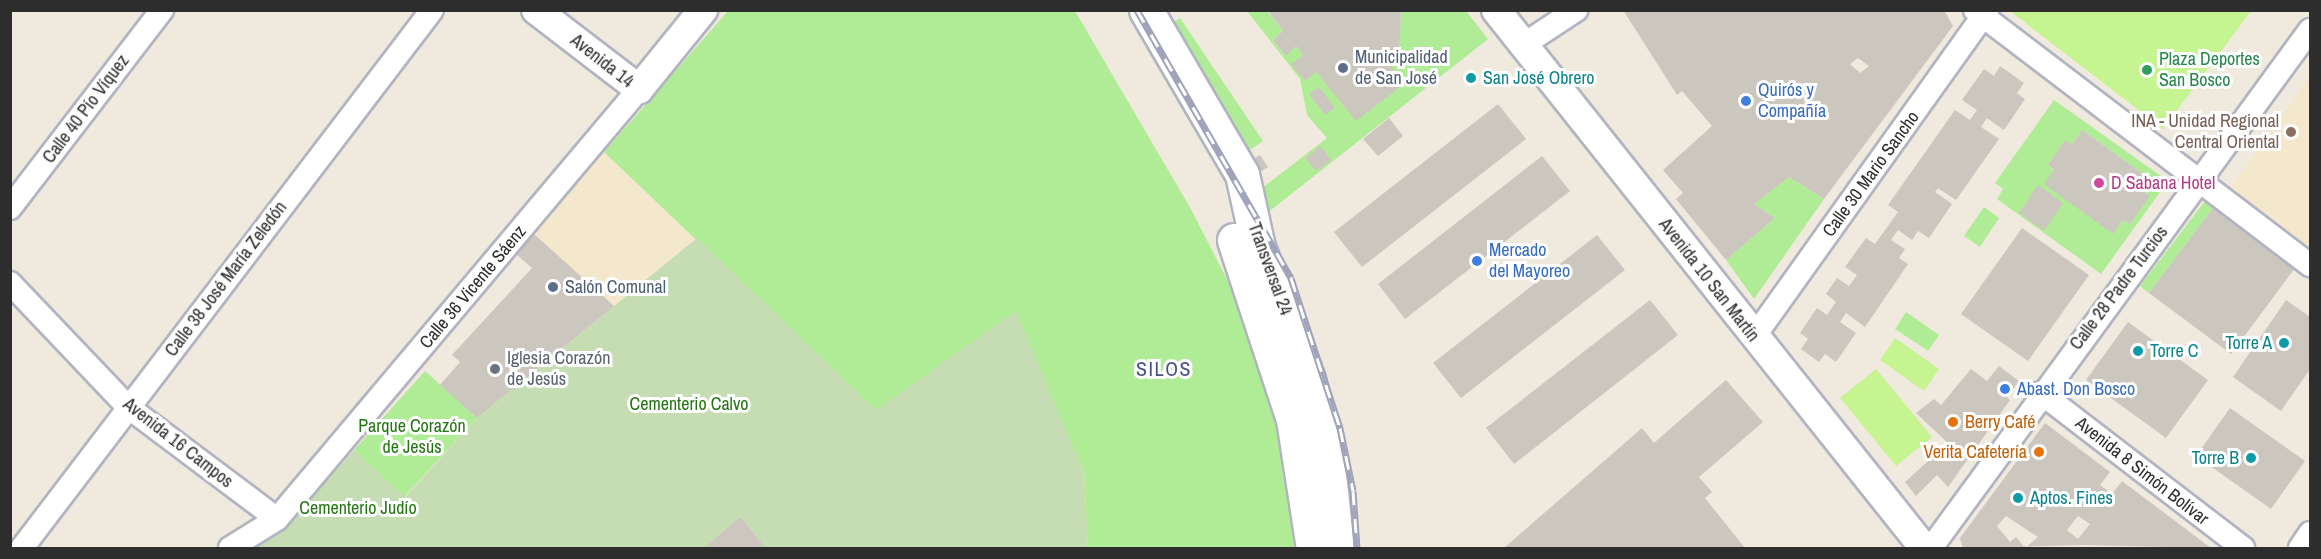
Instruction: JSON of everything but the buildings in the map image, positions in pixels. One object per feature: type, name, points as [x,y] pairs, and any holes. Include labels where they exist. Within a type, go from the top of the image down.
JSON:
[{"type":"main road","name":"Transversal 24","points":[[1126,10],[1224,179],[1237,254],[1280,366],[1293,419],[1313,549]]},
{"type":"main road","name":"Transversal 24","points":[[1146,10],[1242,174],[1255,239],[1308,379],[1328,464],[1337,549]]},
{"type":"street","name":"Calle 40 Pío Víquez","points":[[10,208],[162,10]]},
{"type":"street","name":"Calle 38 José María Zeledón","points":[[22,549],[432,10]]},
{"type":"street","name":"Avenida 14","points":[[536,10],[639,89]]},
{"type":"street","name":"Calle 36 Vicente Sáenz","points":[[230,549],[277,519],[703,10]]},
{"type":"street","name":"Avenida 10 San Martín","points":[[1496,10],[1924,549]]},
{"type":"street","points":[[1523,45],[1576,10]]},
{"type":"street","points":[[1982,13],[2310,265]]},
{"type":"street","name":"Calle 30 Mario Sancho","points":[[1754,337],[1982,13]]},
{"type":"street","name":"Calle 28 Padre Turcios","points":[[1931,549],[2041,393],[2310,30]]},
{"type":"street","name":"Avenida 16 Campos","points":[[10,283],[128,407],[277,519]]},
{"type":"street","name":"Avenida 8 Simón Bolívar","points":[[2041,393],[2243,549]]},
{"type":"street","points":[[2300,549],[2310,533]]},
{"type":"shaded area","name":"INA - Unidad Regional Central Oriental","points":[[2310,77],[2310,247],[2231,187]]},
{"type":"shaded area","points":[[604,152],[697,238],[614,306],[534,234]]},
{"type":"green space","points":[[728,11],[1075,11],[1192,211],[1240,305],[1281,441],[1295,548],[1088,548],[1084,473],[1015,312],[876,411],[604,152]]},
{"type":"green space","points":[[1247,11],[1267,11],[1283,31],[1273,40],[1285,55],[1296,46],[1303,55],[1292,64],[1403,84],[1389,64],[1399,57],[1401,11],[1466,11],[1488,39],[1266,214],[1253,195],[1327,138],[1307,115],[1300,79]]},
{"type":"green space","name":"Plaza Deportes San Bosco","points":[[2010,11],[2251,11],[2163,129]]},
{"type":"green space","points":[[1180,18],[1263,141],[1238,158],[1164,29]]},
{"type":"green space","points":[[2054,100],[2168,181],[2101,274],[1997,199],[2003,189],[1995,183]],"holes":[[[2082,130],[2153,181],[2130,224],[2123,220],[2113,233],[2048,165],[2065,140],[2072,144]]]},
{"type":"green space","points":[[1789,177],[1824,199],[1754,299],[1726,260],[1775,218],[1754,204]]},
{"type":"green space","points":[[2205,201],[2214,207],[2149,293],[2140,286]]},
{"type":"green space","points":[[1984,207],[1999,218],[1980,247],[1964,236]]},
{"type":"green space","name":"Cementerio Calvo","points":[[697,238],[876,410],[1016,311],[1084,473],[1088,548],[766,548],[740,517],[704,548],[253,548],[290,522],[354,450],[405,497],[477,418]]},
{"type":"green space","points":[[1906,312],[1939,335],[1928,351],[1895,329]]},
{"type":"green space","points":[[1895,338],[1939,369],[1924,391],[1880,360]]},
{"type":"green space","points":[[1876,369],[1932,437],[1896,466],[1840,398]]},
{"type":"green space","name":"Parque Corazón de Jesús","points":[[425,371],[477,418],[404,497],[354,450]]},
{"type":"railway","points":[[1137,10],[1291,278],[1340,428],[1353,491],[1357,548]]},
{"type":"place","name":"Municipalidad de San José","points":[[1343,68]]},
{"type":"place","name":"Plaza Deportes San Bosco","points":[[2147,70]]},
{"type":"place","name":"San José Obrero","points":[[1471,78]]},
{"type":"place","name":"Quirós y Compañía","points":[[1746,101]]},
{"type":"place","name":"INA - Unidad Regional Central Oriental","points":[[2291,132]]},
{"type":"place","name":"D Sabana Hotel","points":[[2099,183]]},
{"type":"place","name":"Mercado del Mayoreo","points":[[1477,261]]},
{"type":"place","name":"Salón Comunal","points":[[553,287]]},
{"type":"place","name":"Torre A","points":[[2284,343]]},
{"type":"place","name":"Torre C","points":[[2138,351]]},
{"type":"place","name":"Iglesia Corazón de Jesús","points":[[495,369]]},
{"type":"place","name":"Abast. Don Bosco","points":[[2005,389]]},
{"type":"place","name":"Berry Café","points":[[1953,422]]},
{"type":"place","name":"Verita Cafetería","points":[[2039,452]]},
{"type":"place","name":"Torre B","points":[[2251,458]]},
{"type":"place","name":"Aptos. Fines","points":[[2018,498]]},
{"type":"district","name":"SILOS","points":[[1164,368]]},
{"type":"park label","name":"Cementerio Judío","points":[[358,508]]}]
